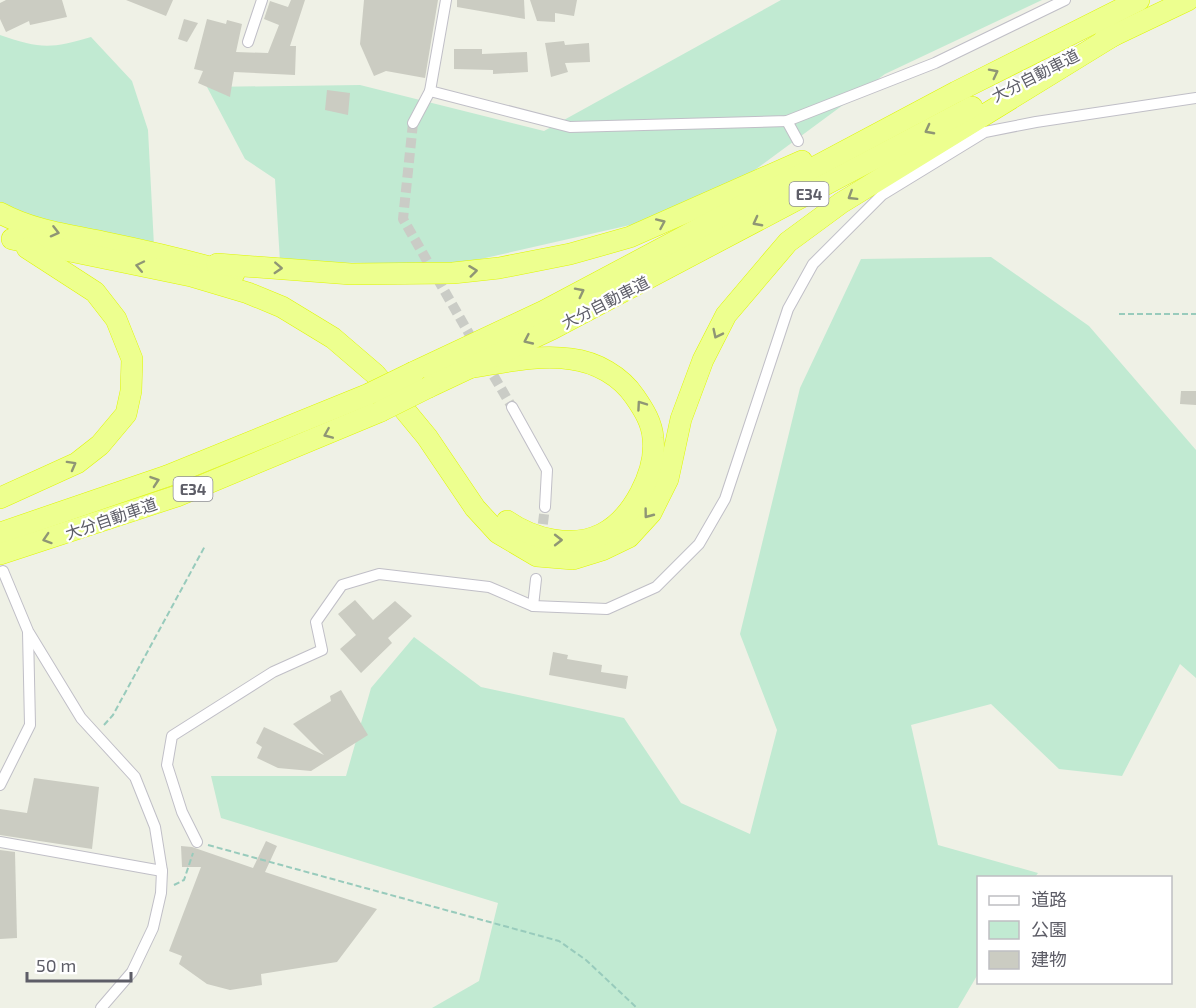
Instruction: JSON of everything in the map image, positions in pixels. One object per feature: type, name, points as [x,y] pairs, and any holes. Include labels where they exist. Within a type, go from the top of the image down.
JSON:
[{"type":"highway","name":"大分自動車道","points":[[1,562],[177,496],[375,402],[414,372],[544,310],[956,92],[1139,0]]},
{"type":"highway","name":"大分自動車道","points":[[0,533],[167,477],[375,402],[429,387],[582,314],[1116,34],[1188,0]]},
{"type":"highway","points":[[6,236],[191,276],[248,292],[282,307],[333,338],[375,374],[428,437],[475,508],[498,533],[537,555],[573,559],[602,550],[629,537],[651,513],[668,479],[681,419],[704,360],[726,315],[788,242],[841,203],[1116,34]]},
{"type":"highway","points":[[199,263],[351,274],[453,273],[570,254],[630,237],[956,92]]},
{"type":"highway","points":[[0,213],[14,221],[54,232],[199,263],[242,276],[280,293],[340,329],[368,351],[448,450],[473,487],[503,518],[524,533],[548,540],[574,540],[602,534],[631,509],[642,493],[650,467],[654,439],[647,414],[629,388],[596,365],[572,359],[542,357],[467,368]]},
{"type":"highway","points":[[0,498],[77,463],[100,445],[126,414],[131,391],[132,359],[116,319],[95,292],[6,236]]},
{"type":"street","points":[[248,42],[262,0]]},
{"type":"street","points":[[413,123],[430,91],[446,0]]},
{"type":"street","points":[[430,91],[570,127],[788,121],[842,98],[914,73],[1065,0]]},
{"type":"street","points":[[197,842],[182,812],[167,765],[172,736],[273,672],[322,650],[316,622],[342,585],[379,574],[489,586],[533,606],[607,609],[656,587],[699,544],[725,499],[788,309],[813,264],[846,228],[882,195],[985,132],[1036,122],[1196,99]]},
{"type":"street","points":[[788,121],[798,141]]},
{"type":"street","points":[[839,217],[846,228]]},
{"type":"street","points":[[512,407],[547,470],[545,507]]},
{"type":"street","points":[[1,562],[28,631],[81,718],[135,777],[155,827],[162,871],[161,892],[153,928],[132,972],[101,1008]]},
{"type":"street","points":[[533,606],[536,579]]},
{"type":"street","points":[[0,785],[30,725],[28,631]]},
{"type":"street","points":[[0,842],[162,871]]},
{"type":"path","points":[[1119,314],[1196,314]]},
{"type":"path","points":[[95,734],[113,715],[205,546]]},
{"type":"path","points":[[161,892],[184,880],[197,842],[559,941],[586,960],[637,1008]]},
{"type":"green space","points":[[781,0],[1042,0],[885,74],[740,181],[639,223],[459,264],[280,262],[275,179],[245,159],[207,87],[360,85],[544,131]]},
{"type":"green space","points":[[0,35],[25,43],[46,46],[66,44],[91,37],[132,81],[148,130],[154,246],[118,240],[0,207]]},
{"type":"green space","points":[[991,257],[1089,326],[1196,450],[1196,678],[1180,664],[1122,776],[1059,769],[991,704],[911,725],[938,845],[1038,873],[1036,876],[977,876],[977,976],[958,1008],[432,1008],[479,981],[498,903],[221,818],[211,776],[346,776],[371,688],[414,637],[481,687],[624,718],[681,803],[750,834],[777,730],[740,634],[800,388],[861,259]]},
{"type":"building","points":[[6,0],[62,0],[67,17],[30,25],[29,21],[6,32],[0,19],[0,3]]},
{"type":"building","points":[[126,0],[173,0],[166,16]]},
{"type":"building","points":[[291,0],[305,0],[290,46],[296,46],[295,75],[234,72],[230,97],[198,83],[203,71],[194,69],[207,19],[226,24],[227,20],[242,24],[236,52],[268,53],[279,25],[264,19],[270,1],[288,7]]},
{"type":"building","points":[[364,0],[438,0],[425,78],[386,71],[374,76],[360,44]]},
{"type":"building","points":[[457,0],[524,0],[525,19],[457,7]]},
{"type":"building","points":[[530,0],[577,0],[574,16],[555,13],[555,22],[537,21]]},
{"type":"building","points":[[184,19],[198,23],[187,42],[178,39]]},
{"type":"building","points":[[564,41],[565,45],[589,43],[590,62],[565,63],[568,72],[551,77],[545,43]]},
{"type":"building","points":[[454,49],[482,49],[482,54],[527,52],[528,72],[493,74],[493,70],[454,69]]},
{"type":"building","points":[[327,90],[350,93],[348,115],[325,110]]},
{"type":"building","points":[[1181,391],[1196,391],[1196,405],[1180,404]]},
{"type":"building","points":[[355,600],[373,620],[395,601],[412,616],[388,638],[392,643],[361,673],[340,649],[356,635],[338,614]]},
{"type":"building","points":[[553,652],[568,655],[567,659],[602,665],[601,672],[628,676],[626,689],[549,675]]},
{"type":"building","points":[[341,690],[368,735],[311,771],[278,768],[257,758],[262,747],[256,743],[264,727],[324,755],[293,724],[331,701],[330,696]]},
{"type":"building","points":[[34,778],[99,787],[92,849],[0,835],[0,809],[27,813]]},
{"type":"building","points":[[266,841],[277,846],[265,872],[377,909],[337,962],[261,974],[262,985],[230,990],[207,984],[179,964],[182,956],[169,951],[201,867],[182,867],[181,846],[192,847],[253,868]]},
{"type":"building","points":[[0,850],[15,852],[17,938],[0,939]]},
{"type":"tunnel","points":[[413,123],[403,219],[475,344]]},
{"type":"tunnel","points":[[486,363],[512,407]]},
{"type":"tunnel","points":[[541,539],[545,507]]}]
